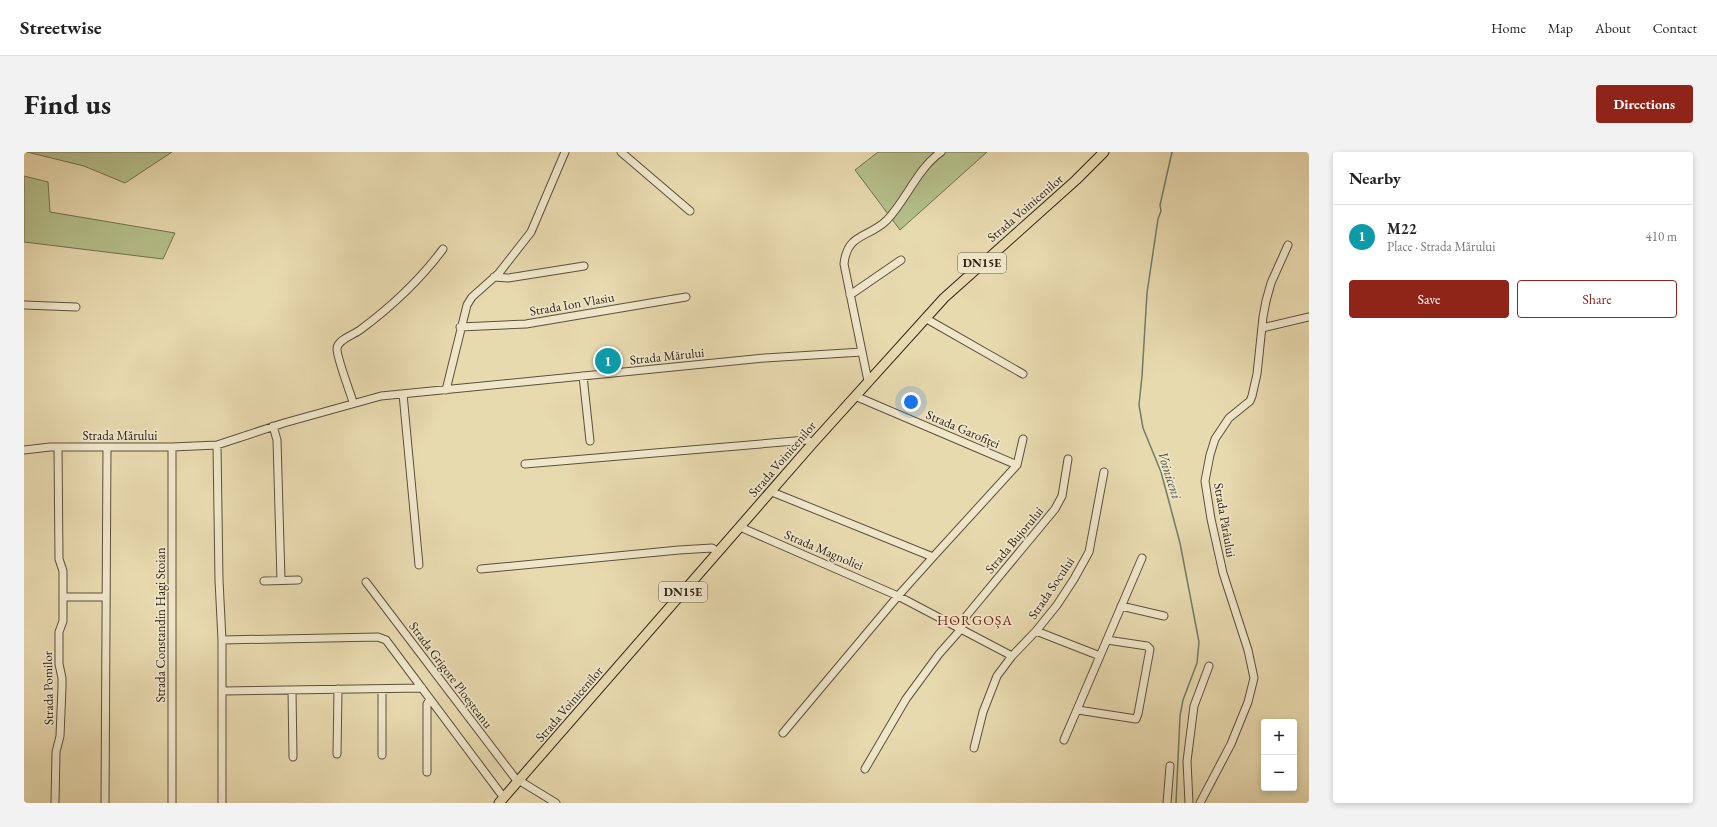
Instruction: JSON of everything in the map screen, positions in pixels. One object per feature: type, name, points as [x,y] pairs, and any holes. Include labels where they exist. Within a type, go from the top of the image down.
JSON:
[{"type":"main road","name":"Strada Voinicenilor","points":[[502,800],[772,492],[813,443],[925,318],[962,280],[1076,180],[1104,152]]},
{"type":"street","points":[[446,390],[460,327],[467,305],[472,296],[494,277],[510,260],[531,232],[565,152]]},
{"type":"street","points":[[621,152],[690,211]]},
{"type":"street","points":[[868,382],[844,258],[848,246],[885,221],[898,207],[918,176],[935,156],[941,152]]},
{"type":"street","name":"Strada Pârâului","points":[[1200,803],[1232,744],[1248,702],[1254,678],[1248,650],[1223,573],[1211,519],[1205,482],[1210,455],[1215,439],[1229,418],[1250,401],[1256,374],[1263,317],[1271,282],[1288,245]]},
{"type":"street","points":[[353,402],[339,357],[337,349],[338,344],[359,331],[393,303],[427,270],[443,249]]},
{"type":"street","points":[[850,295],[901,260]]},
{"type":"street","points":[[494,277],[508,278],[584,266]]},
{"type":"street","name":"Strada Ion Vlasiu","points":[[460,327],[526,324],[686,297]]},
{"type":"street","points":[[24,305],[76,307]]},
{"type":"street","points":[[1262,328],[1309,317]]},
{"type":"street","points":[[925,318],[1023,374]]},
{"type":"street","name":"Strada Mărului","points":[[24,450],[58,447],[172,447],[217,445],[273,426],[353,402],[381,396],[765,358],[862,352]]},
{"type":"street","points":[[583,376],[590,441]]},
{"type":"street","points":[[403,394],[418,565]]},
{"type":"street","name":"Strada Garofiței","points":[[855,396],[1016,464]]},
{"type":"street","points":[[273,426],[277,440],[281,580]]},
{"type":"street","points":[[783,733],[898,596],[1016,464],[1023,439]]},
{"type":"street","points":[[525,464],[807,440],[813,443]]},
{"type":"street","points":[[217,445],[222,640],[222,803]]},
{"type":"street","name":"Strada Pomilor","points":[[55,803],[56,752],[60,736],[62,678],[59,664],[59,632],[63,620],[63,571],[59,559],[58,447]]},
{"type":"street","points":[[105,803],[107,447]]},
{"type":"street","name":"Strada Constandin Hagi Stoian","points":[[172,447],[172,803]]},
{"type":"street","name":"Strada Bujorului","points":[[865,769],[906,699],[960,627],[1055,509],[1062,496],[1068,459]]},
{"type":"street","name":"Strada Socului","points":[[974,748],[983,712],[997,676],[1012,656],[1036,632],[1070,586],[1089,552],[1104,472]]},
{"type":"street","points":[[772,492],[933,557]]},
{"type":"street","name":"Strada Magnoliei","points":[[740,527],[898,596],[960,627],[1012,656]]},
{"type":"street","points":[[481,569],[679,550],[712,548],[718,552]]},
{"type":"street","points":[[1064,740],[1142,558]]},
{"type":"street","points":[[264,581],[298,580]]},
{"type":"street","name":"Strada Grigore Ploeșteanu","points":[[366,582],[519,781]]},
{"type":"street","points":[[63,597],[106,597]]},
{"type":"street","points":[[1121,606],[1164,616]]},
{"type":"street","points":[[1036,632],[1100,656]]},
{"type":"street","points":[[222,640],[382,638],[389,643],[502,800]]},
{"type":"street","points":[[1078,710],[1136,718],[1138,714],[1150,649],[1147,646],[1107,640]]},
{"type":"street","points":[[1189,803],[1187,761],[1194,706],[1209,666]]},
{"type":"street","points":[[382,688],[382,755]]},
{"type":"street","points":[[222,691],[422,688]]},
{"type":"street","points":[[337,754],[338,689]]},
{"type":"street","points":[[292,690],[293,757]]},
{"type":"street","points":[[427,772],[427,704],[430,699]]},
{"type":"street","points":[[1167,803],[1170,766]]},
{"type":"street","points":[[519,781],[556,803]]},
{"type":"green space","points":[[27,152],[172,152],[125,183],[84,166]]},
{"type":"green space","points":[[878,152],[987,152],[900,230],[855,170]]},
{"type":"green space","points":[[24,176],[48,182],[50,212],[175,233],[163,259],[24,242]]},
{"type":"waterway","name":"Voiniceni","points":[[1172,152],[1160,205],[1161,211],[1158,219],[1147,293],[1139,405],[1143,428],[1161,472],[1180,543],[1199,642],[1197,663],[1183,700],[1180,716],[1176,803]]},
{"type":"place","name":"M22","points":[[608,361]]},
{"type":"district","name":"HORGOȘA","points":[[975,620]]}]
